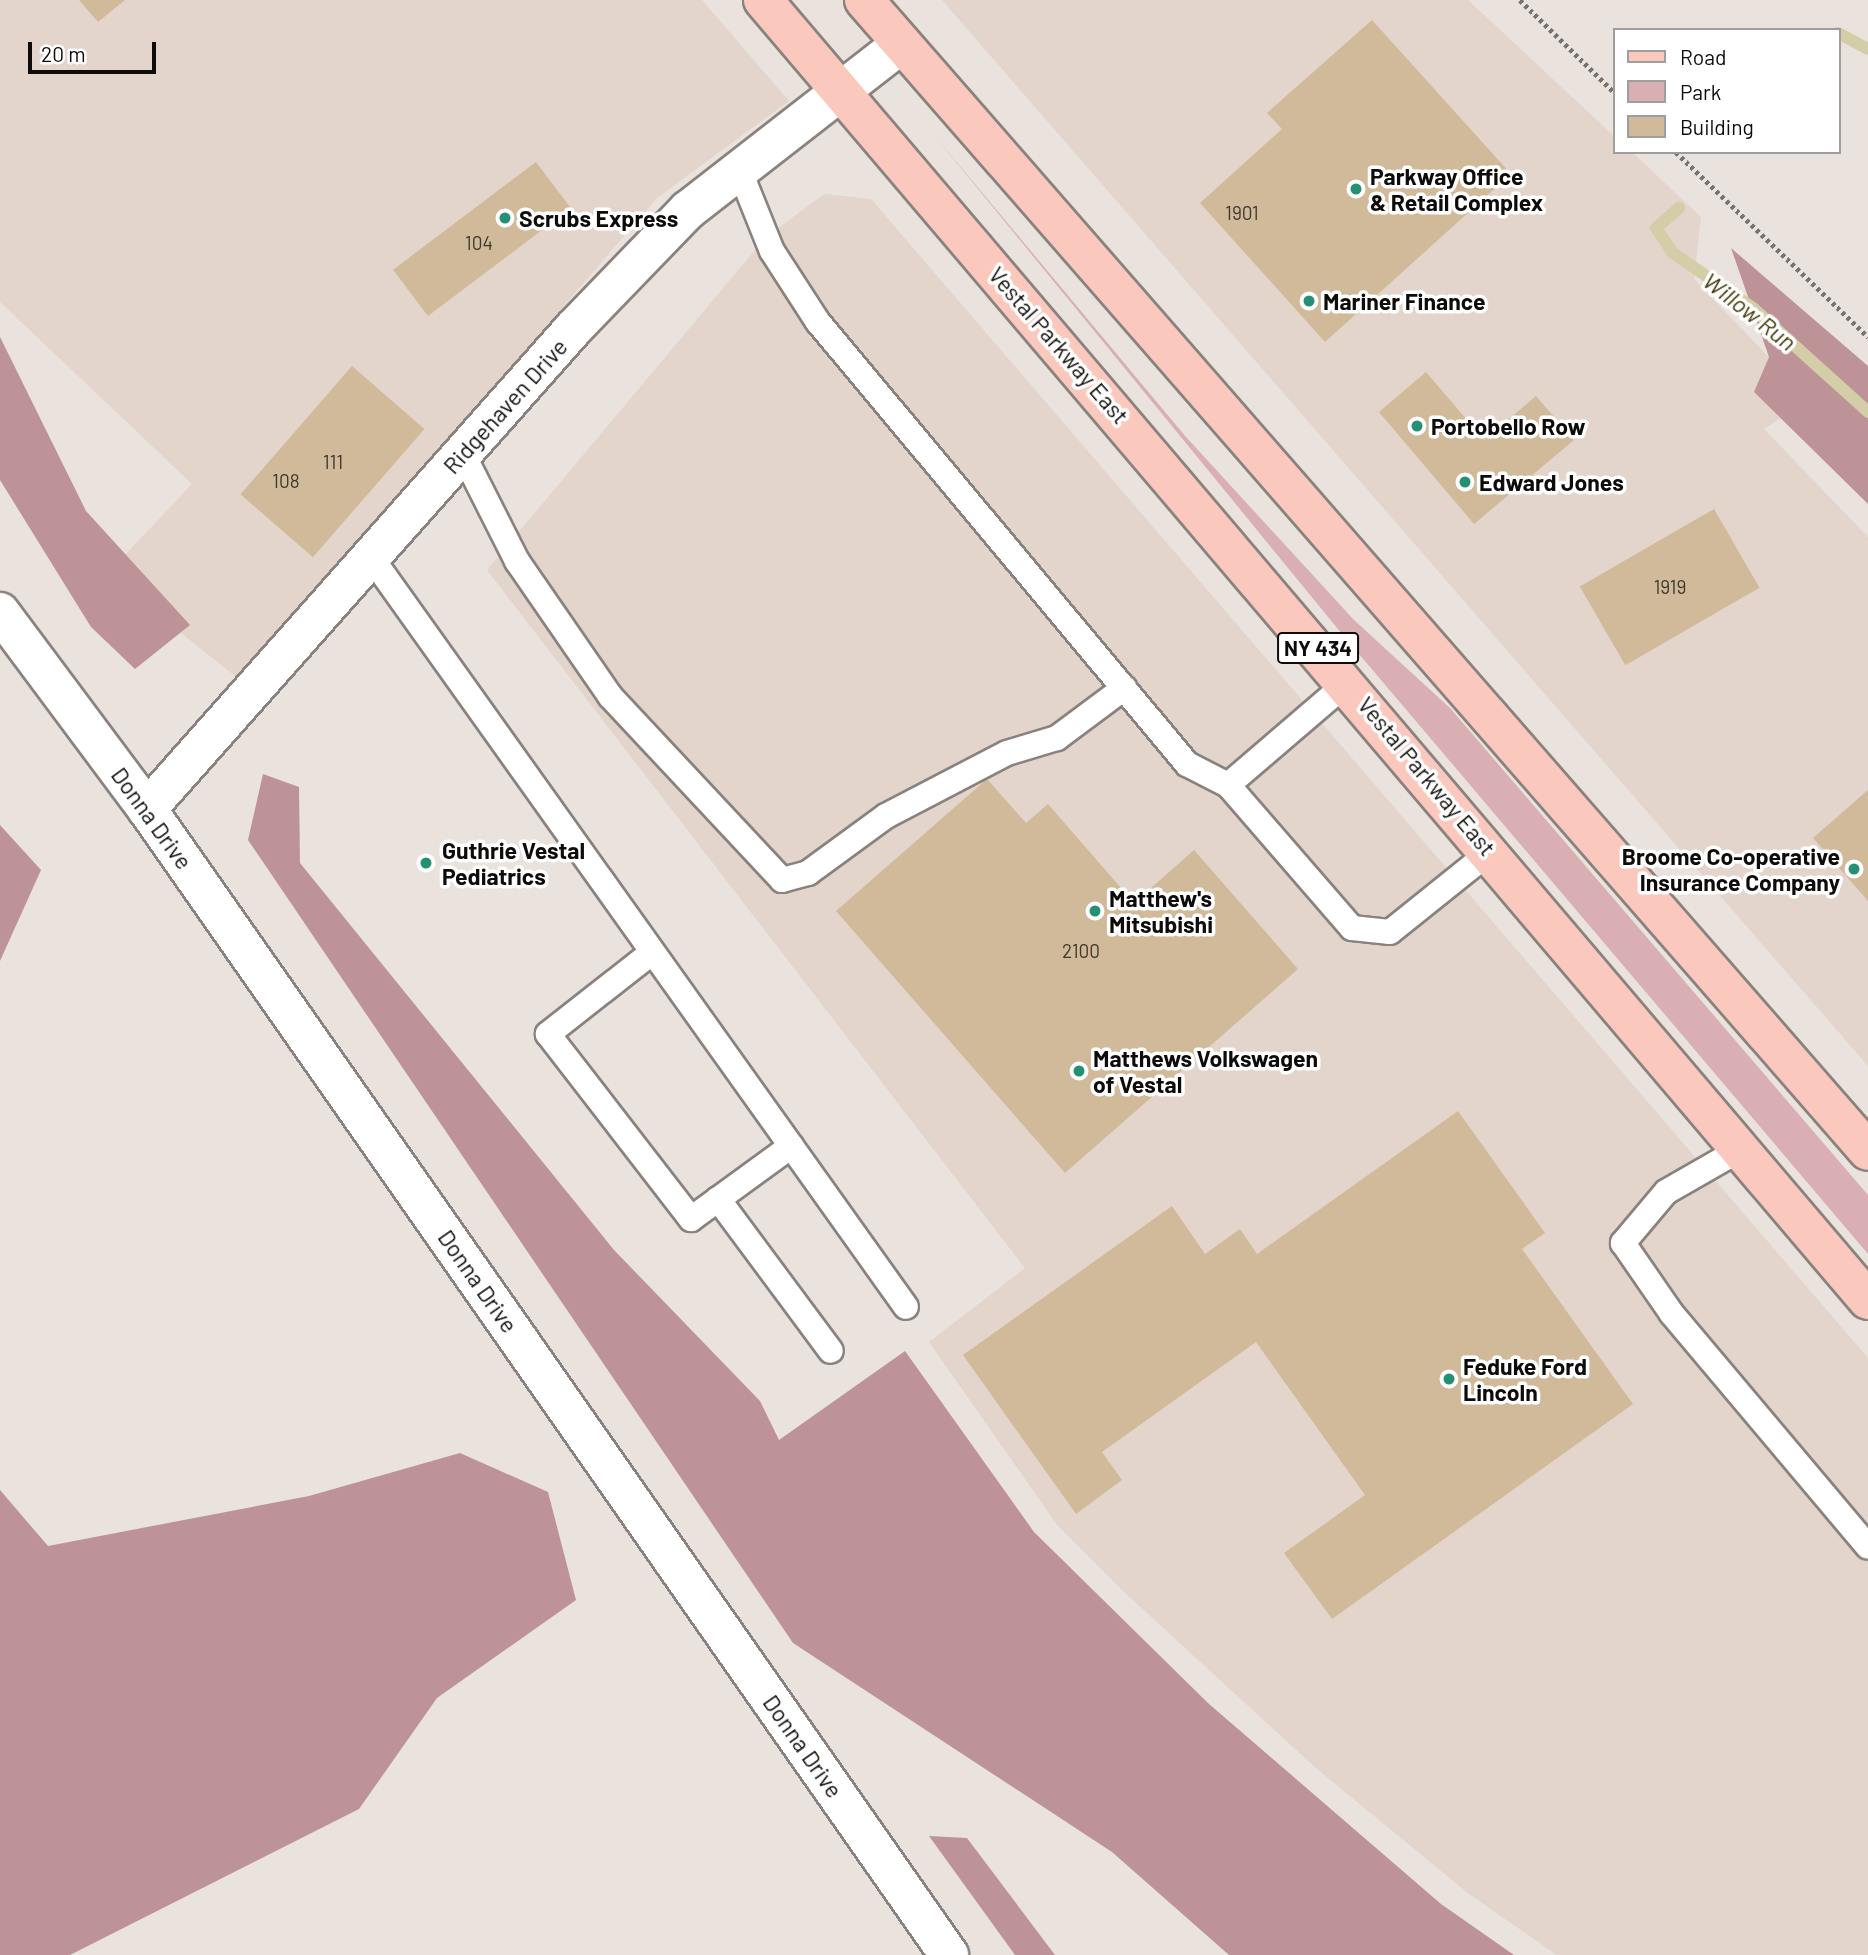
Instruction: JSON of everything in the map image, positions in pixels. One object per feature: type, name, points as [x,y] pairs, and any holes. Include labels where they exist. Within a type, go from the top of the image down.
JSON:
[{"type":"main road","name":"Vestal Parkway East","points":[[763,0],[1348,682],[1868,1300]]},
{"type":"main road","points":[[864,0],[1868,1151]]},
{"type":"street","name":"Ridgehaven Drive","points":[[147,809],[463,454],[688,211],[901,44]]},
{"type":"street","name":"Donna Drive","points":[[0,612],[147,809],[949,1955]]},
{"type":"lane","points":[[739,169],[772,251],[818,323],[1187,764],[1228,785],[1352,928],[1390,932],[1490,852]]},
{"type":"lane","points":[[463,454],[517,561],[610,696],[782,880],[808,873],[886,816],[1007,753],[1057,738],[1124,688]]},
{"type":"lane","points":[[371,556],[650,954],[906,1307]]},
{"type":"lane","points":[[1228,785],[1348,682]]},
{"type":"lane","points":[[650,954],[548,1034],[691,1219],[791,1146]]},
{"type":"lane","points":[[1741,1149],[1666,1192],[1623,1244],[1672,1314],[1868,1547]]},
{"type":"lane","points":[[719,1199],[831,1351]]},
{"type":"path","points":[[1520,0],[1612,90]]},
{"type":"path","points":[[1678,154],[1868,337]]},
{"type":"shaded area","points":[[0,0],[702,0],[789,101],[657,198],[240,680],[107,574],[192,484],[0,302]]},
{"type":"shaded area","points":[[942,0],[1468,0],[1612,134],[1612,154],[1634,154],[1701,217],[1694,279],[1809,399],[1764,429],[1868,537],[1868,1066]]},
{"type":"shaded area","points":[[824,194],[871,199],[1868,1358],[1868,1955],[1557,1955],[1469,1894],[1317,1769],[1123,1591],[1058,1526],[929,1342],[1025,1268],[487,570],[765,238]]},
{"type":"shaded area","points":[[1731,248],[1868,366],[1868,504],[1754,392],[1769,357]]},
{"type":"shaded area","points":[[0,337],[86,511],[190,625],[135,669],[91,627],[0,480]]},
{"type":"shaded area","points":[[263,774],[299,787],[300,863],[614,1250],[760,1401],[779,1440],[905,1351],[1034,1532],[1209,1704],[1441,1904],[1514,1955],[1229,1955],[1112,1852],[793,1643],[248,840]]},
{"type":"shaded area","points":[[0,825],[41,870],[0,961]]},
{"type":"shaded area","points":[[460,1453],[548,1492],[576,1600],[437,1698],[359,1809],[70,1955],[0,1955],[0,1490],[48,1546],[309,1496]]},
{"type":"shaded area","points":[[929,1836],[967,1838],[1055,1955],[1015,1955]]},
{"type":"green space","points":[[934,135],[1186,437],[1354,620],[1450,708],[1868,1195],[1868,1254],[1342,634]]},
{"type":"building","points":[[79,0],[125,0],[98,22]]},
{"type":"building","name":"Parkway Office & Retail Complex","points":[[1372,20],[1511,174],[1325,342],[1200,203],[1282,129],[1267,113]]},
{"type":"building","points":[[536,162],[571,208],[428,316],[393,270]]},
{"type":"building","points":[[352,366],[424,429],[313,557],[240,494]]},
{"type":"building","points":[[1426,372],[1484,440],[1536,396],[1574,440],[1474,524],[1379,412]]},
{"type":"building","points":[[1714,509],[1760,588],[1625,665],[1580,586]]},
{"type":"building","name":"Matthews Volkswagen of Vestal","points":[[987,779],[1026,823],[1048,804],[1134,903],[1194,850],[1298,969],[1065,1173],[836,911]]},
{"type":"building","name":"Broome Co-operative Insurance Company","points":[[1868,790],[1868,901],[1813,838]]},
{"type":"building","name":"Feduke Ford Lincoln","points":[[1458,1111],[1545,1233],[1522,1249],[1633,1404],[1332,1619],[1284,1553],[1365,1495],[1256,1342],[1102,1452],[1122,1480],[1076,1514],[963,1355],[1172,1206],[1205,1254],[1240,1229],[1257,1254]]},
{"type":"waterway","name":"Willow Run","points":[[1840,34],[1868,49]]},
{"type":"waterway","name":"Willow Run","points":[[1679,208],[1656,228],[1673,253],[1753,308],[1868,412]]},
{"type":"place","name":"Parkway Office & Retail Complex","points":[[1356,189]]},
{"type":"place","name":"Scrubs Express","points":[[505,218]]},
{"type":"place","name":"Mariner Finance","points":[[1309,301]]},
{"type":"place","name":"Portobello Row","points":[[1417,426]]},
{"type":"place","name":"Edward Jones","points":[[1465,482]]},
{"type":"place","name":"Guthrie Vestal Pediatrics","points":[[426,863]]},
{"type":"place","name":"Broome Co-operative Insurance Company","points":[[1854,869]]},
{"type":"place","name":"Matthew's Mitsubishi","points":[[1095,911]]},
{"type":"place","name":"Matthews Volkswagen of Vestal","points":[[1079,1071]]},
{"type":"place","name":"Feduke Ford Lincoln","points":[[1449,1379]]}]
